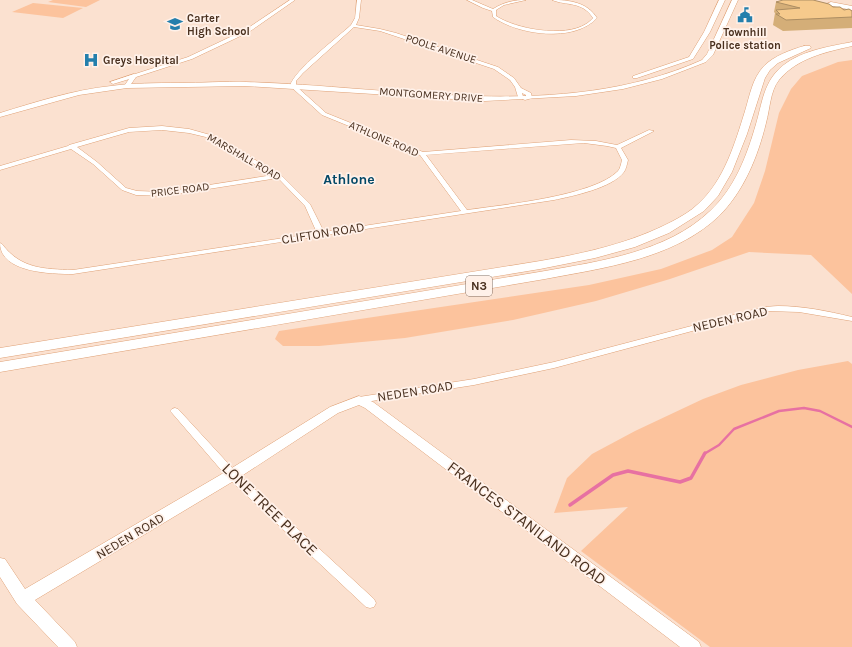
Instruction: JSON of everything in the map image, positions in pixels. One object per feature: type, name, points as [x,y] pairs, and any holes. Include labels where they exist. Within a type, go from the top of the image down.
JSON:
[{"type":"highway","points":[[825,5],[852,8]]},
{"type":"highway","name":"N3","points":[[0,353],[583,257],[627,246],[666,230],[695,213],[706,204],[721,184],[726,174],[747,120],[758,82],[768,68],[777,61],[799,50],[852,38]]},
{"type":"highway","name":"N3","points":[[0,367],[545,276],[617,261],[642,253],[676,240],[695,228],[713,215],[733,193],[748,165],[772,86],[781,73],[795,63],[812,54],[852,44]]},
{"type":"street","points":[[130,81],[202,53],[247,31],[293,0]]},
{"type":"street","points":[[293,84],[302,72],[353,26],[357,18],[359,0]]},
{"type":"street","points":[[469,0],[494,10]]},
{"type":"street","points":[[494,10],[503,4],[524,0]]},
{"type":"street","points":[[494,10],[494,16],[502,23],[519,28],[542,31],[577,29],[590,24],[595,18],[591,12],[585,8],[575,4],[554,0]]},
{"type":"street","name":"MONTGOMERY DRIVE","points":[[84,92],[105,84],[130,81],[220,81],[392,90],[485,99],[588,86],[620,81],[652,73],[692,58],[722,0]]},
{"type":"street","name":"MONTGOMERY DRIVE","points":[[524,94],[600,91],[668,76],[699,64],[708,58],[735,0]]},
{"type":"street","points":[[825,5],[852,15]]},
{"type":"street","points":[[716,11],[729,13]]},
{"type":"street","name":"POOLE AVENUE","points":[[353,26],[387,32],[485,64],[504,72],[524,94]]},
{"type":"street","points":[[652,73],[668,76]]},
{"type":"street","points":[[652,73],[660,78]]},
{"type":"street","name":"MONTGOMERY DRIVE","points":[[0,116],[84,92],[130,81]]},
{"type":"street","name":"ATHLONE ROAD","points":[[293,84],[324,114],[422,154],[465,212]]},
{"type":"street","name":"MARSHALL ROAD","points":[[0,168],[129,130],[162,128],[189,131],[212,137],[279,176],[308,205],[321,233]]},
{"type":"street","points":[[422,154],[571,142],[604,144],[618,148],[651,131]]},
{"type":"street","name":"PRICE ROAD","points":[[71,146],[95,163],[124,189],[136,193],[164,194],[279,176]]},
{"type":"street","name":"CLIFTON ROAD","points":[[0,245],[4,252],[16,263],[28,268],[44,271],[73,272],[321,233],[526,203],[583,192],[614,178],[622,172],[626,166],[626,159],[618,148]]},
{"type":"street","name":"NEDEN ROAD","points":[[23,600],[232,475],[334,410],[359,400],[474,382],[554,364],[767,309],[799,309],[852,319]]},
{"type":"street","name":"FRANCES STANILAND ROAD","points":[[359,400],[369,405],[693,647]]},
{"type":"street","name":"LONE TREE PLACE","points":[[175,411],[232,475],[370,603]]},
{"type":"street","points":[[0,564],[23,600],[69,647]]},
{"type":"shaded area","points":[[53,0],[100,0],[86,7],[48,2]]},
{"type":"shaded area","points":[[33,3],[83,8],[63,18],[12,12]]},
{"type":"shaded area","points":[[852,60],[852,294],[811,255],[749,252],[670,279],[596,301],[513,320],[405,338],[319,346],[283,346],[275,339],[279,331],[589,285],[661,269],[712,250],[732,237],[754,203],[765,171],[779,113],[791,89],[802,76],[838,62]]},
{"type":"shaded area","points":[[848,361],[852,364],[852,647],[710,647],[581,551],[628,507],[554,513],[567,478],[592,454],[635,431],[703,399],[741,385],[798,370]]},
{"type":"building","points":[[783,0],[813,0],[829,4],[833,7],[840,7],[844,10],[849,9],[852,11],[852,17],[786,20],[776,14],[780,14],[776,10],[800,8],[776,2]]},
{"type":"waterway","points":[[705,454],[719,445],[734,429],[779,411],[804,408],[820,411],[852,427]]},
{"type":"waterway","points":[[570,505],[613,475],[628,471],[680,482],[691,478],[705,454]]},
{"type":"place","name":"Townhill Police station","points":[[745,15]]},
{"type":"place","name":"Carter High School","points":[[175,24]]},
{"type":"place","name":"Greys Hospital","points":[[91,60]]},
{"type":"district","name":"Athlone","points":[[349,179]]}]
